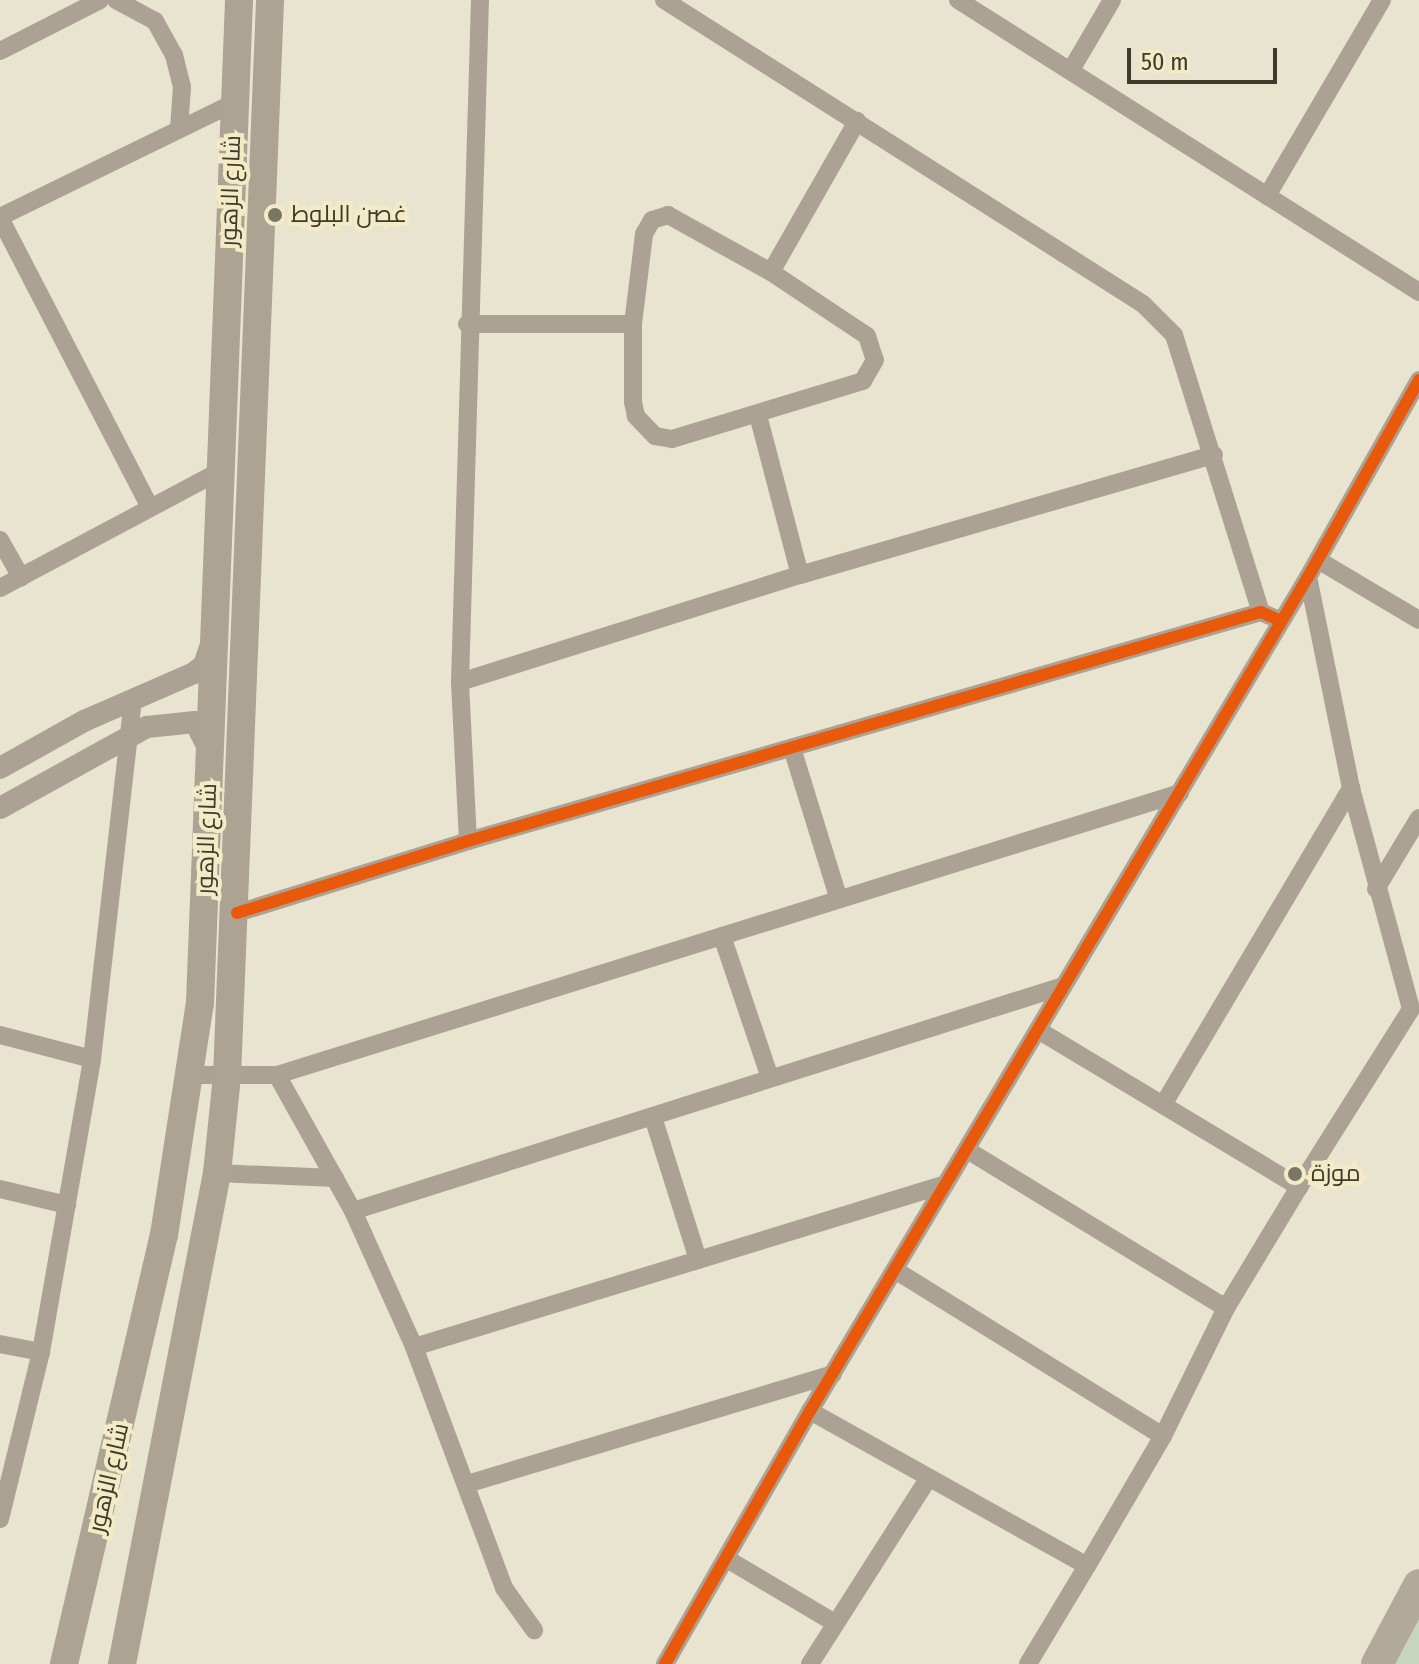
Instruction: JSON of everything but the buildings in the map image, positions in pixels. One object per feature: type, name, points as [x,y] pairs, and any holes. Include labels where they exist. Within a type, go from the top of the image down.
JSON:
[{"type":"highway","points":[[1377,1664],[1419,1585]]},
{"type":"main road","name":"شارع الزهور","points":[[64,1664],[161,1250],[200,1003],[239,0]]},
{"type":"main road","name":"شارع الزهور","points":[[122,1664],[217,1173],[227,1076],[237,913],[270,0]]},
{"type":"street","points":[[0,51],[100,0]]},
{"type":"street","points":[[116,0],[155,21],[174,55],[182,87],[179,129]]},
{"type":"street","points":[[468,841],[460,682],[467,324],[480,0]]},
{"type":"street","points":[[664,0],[1143,304],[1174,335],[1261,612]]},
{"type":"street","points":[[958,0],[1419,292]]},
{"type":"street","points":[[1071,70],[1112,0]]},
{"type":"street","points":[[1267,196],[1382,0]]},
{"type":"street","points":[[150,507],[0,218],[234,103]]},
{"type":"street","points":[[771,272],[857,121]]},
{"type":"street","points":[[659,217],[682,220],[771,272],[867,336],[875,360],[855,386],[672,439],[655,436],[636,416],[633,402],[633,324],[644,234],[659,217]]},
{"type":"street","points":[[467,324],[633,324]]},
{"type":"street","points":[[665,1664],[810,1411],[1318,560],[1419,380]]},
{"type":"street","points":[[758,415],[800,575]]},
{"type":"street","points":[[460,682],[800,575],[1214,455]]},
{"type":"street","points":[[0,588],[222,470]]},
{"type":"street","points":[[0,540],[21,577]]},
{"type":"street","points":[[1318,560],[1419,620]]},
{"type":"street","points":[[1028,1664],[1163,1436],[1226,1308],[1411,1009],[1351,788],[1308,577]]},
{"type":"street","points":[[237,913],[468,841],[1261,612],[1281,621]]},
{"type":"street","points":[[0,768],[133,698],[204,665],[214,632]]},
{"type":"street","points":[[0,1519],[41,1352],[92,1059],[133,698]]},
{"type":"street","points":[[0,808],[128,738],[171,721],[195,722],[206,738],[210,761]]},
{"type":"street","points":[[792,748],[838,897]]},
{"type":"street","points":[[1163,1105],[1351,788]]},
{"type":"street","points":[[190,1075],[277,1075],[838,897],[1180,793]]},
{"type":"street","points":[[1376,889],[1419,818]]},
{"type":"street","points":[[722,936],[770,1078]]},
{"type":"street","points":[[353,1211],[1063,986]]},
{"type":"street","points":[[1038,1030],[1299,1187]]},
{"type":"street","points":[[0,1035],[92,1059]]},
{"type":"street","points":[[277,1075],[353,1211],[414,1347],[504,1588],[534,1630]]},
{"type":"street","points":[[653,1117],[698,1260]]},
{"type":"street","points":[[967,1150],[1226,1308]]},
{"type":"street","points":[[217,1173],[335,1178]]},
{"type":"street","points":[[414,1347],[946,1184]]},
{"type":"street","points":[[0,1189],[67,1205]]},
{"type":"street","points":[[895,1270],[1163,1436]]},
{"type":"street","points":[[0,1344],[41,1352]]},
{"type":"street","points":[[467,1484],[833,1374]]},
{"type":"street","points":[[810,1411],[1087,1566]]},
{"type":"street","points":[[810,1664],[928,1479]]},
{"type":"street","points":[[727,1559],[835,1623]]},
{"type":"green space","points":[[1419,1603],[1419,1664],[1387,1664]]},
{"type":"cycle path","points":[[665,1664],[810,1411],[1308,577],[1419,380]]},
{"type":"cycle path","points":[[237,913],[468,841],[1261,612],[1281,621]]},
{"type":"place","name":"غصن البلوط","points":[[275,215]]},
{"type":"place","name":"موزة","points":[[1295,1174]]}]
